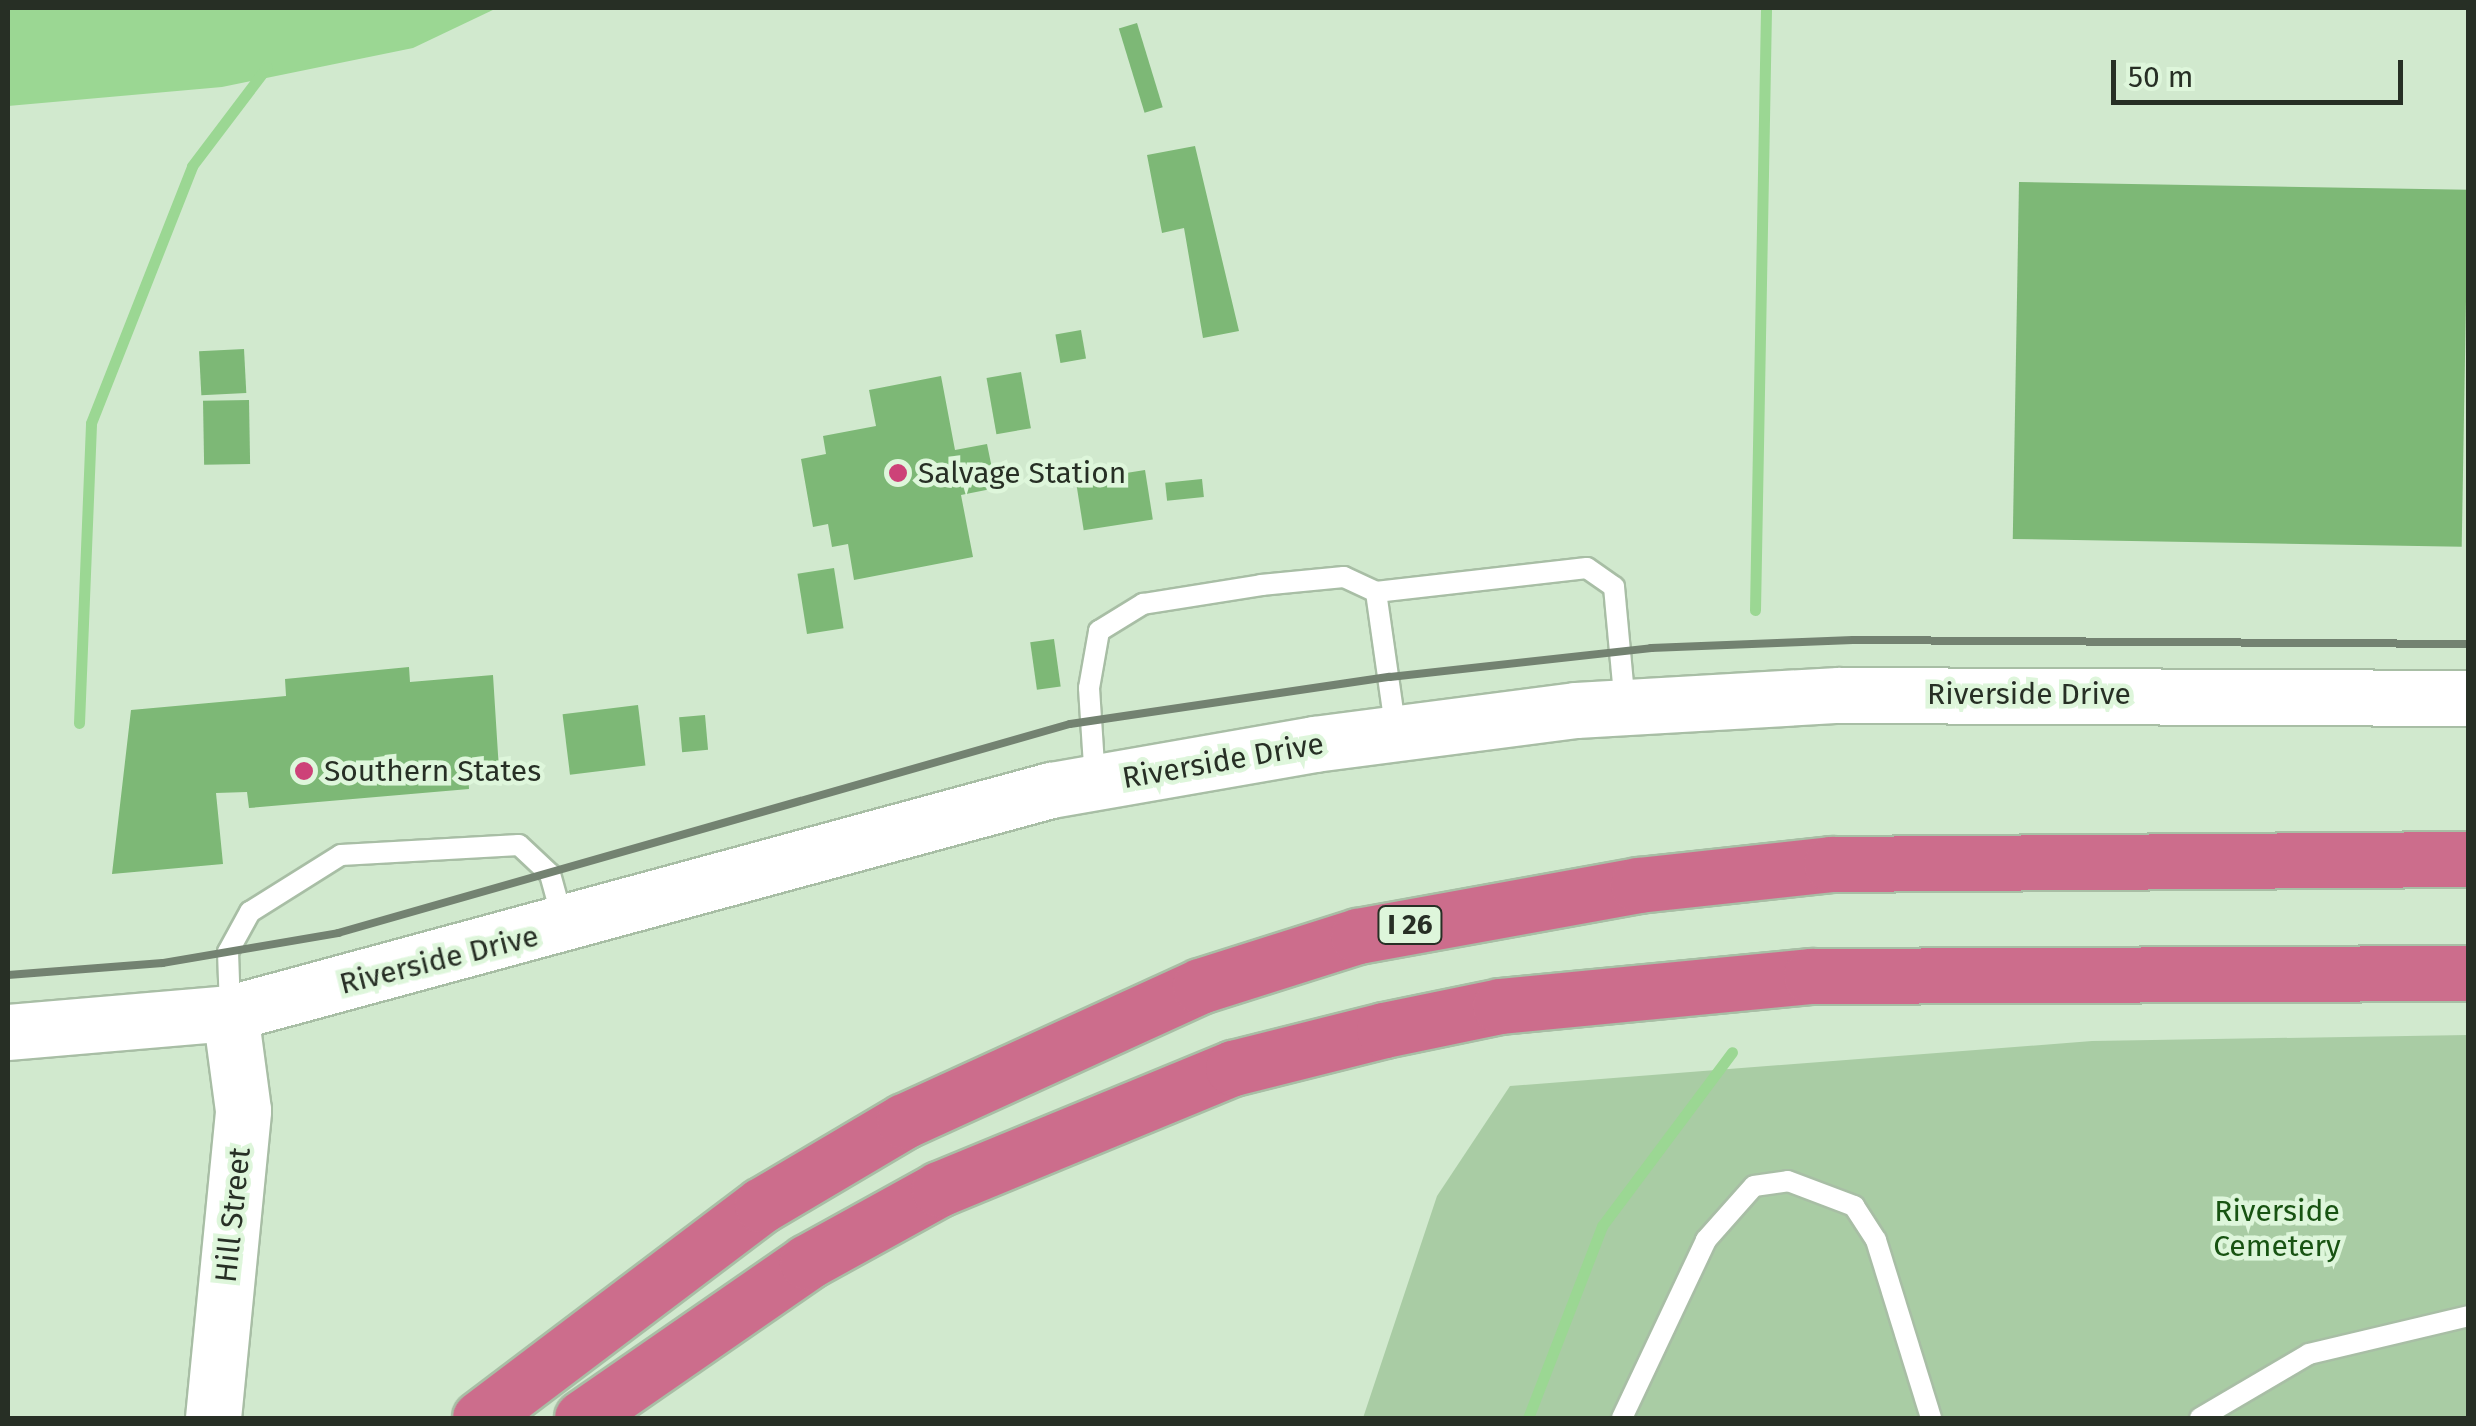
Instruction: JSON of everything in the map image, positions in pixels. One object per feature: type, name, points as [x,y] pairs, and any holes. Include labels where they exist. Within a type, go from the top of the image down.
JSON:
[{"type":"highway","name":"I 26","points":[[480,1418],[762,1205],[904,1121],[1200,986],[1358,936],[1619,888],[1831,864],[2468,859]]},
{"type":"highway","points":[[582,1418],[807,1262],[938,1189],[1233,1068],[1384,1030],[1519,1003],[1811,976],[2468,973]]},
{"type":"main road","name":"Riverside Drive","points":[[8,1032],[230,1012],[565,928],[1095,783],[1396,733],[1625,708],[1877,694],[2468,698]]},
{"type":"main road","name":"Hill Street","points":[[213,1418],[243,1110],[230,1012]]},
{"type":"lane","points":[[1095,783],[1089,688],[1099,631],[1144,604],[1260,585],[1344,577],[1376,592],[1587,568],[1614,587],[1625,708]]},
{"type":"lane","points":[[1376,592],[1396,733]]},
{"type":"lane","points":[[230,1012],[228,952],[250,912],[341,855],[520,846],[550,874],[565,928]]},
{"type":"lane","points":[[1622,1418],[1706,1240],[1754,1186],[1788,1180],[1854,1206],[1876,1240],[1932,1418]]},
{"type":"lane","points":[[2200,1418],[2309,1354],[2468,1316]]},
{"type":"green space","name":"Riverside Cemetery","points":[[2468,1035],[2468,1418],[1363,1418],[1437,1196],[1510,1086],[2092,1041]]},
{"type":"shaded area","points":[[8,8],[497,8],[413,48],[222,87],[8,106]]},
{"type":"building","points":[[1137,23],[1163,107],[1145,113],[1119,29]]},
{"type":"building","points":[[1195,146],[1239,331],[1203,338],[1184,228],[1162,233],[1147,155]]},
{"type":"building","points":[[2019,182],[2468,190],[2462,547],[2013,539]]},
{"type":"building","points":[[1081,330],[1086,359],[1060,363],[1055,335]]},
{"type":"building","points":[[244,349],[246,393],[201,395],[199,351]]},
{"type":"building","points":[[1021,372],[1031,428],[996,434],[987,378]]},
{"type":"building","name":"Salvage Station","points":[[941,376],[955,450],[987,444],[996,488],[961,495],[973,557],[854,580],[848,544],[832,547],[828,524],[813,527],[801,459],[826,454],[823,436],[876,426],[869,390]]},
{"type":"building","points":[[249,400],[250,464],[204,465],[203,401]]},
{"type":"building","points":[[1145,470],[1153,519],[1084,530],[1076,481]]},
{"type":"building","points":[[1202,479],[1204,497],[1167,501],[1165,483]]},
{"type":"building","points":[[834,568],[844,628],[807,634],[797,574]]},
{"type":"building","points":[[1054,639],[1061,687],[1037,690],[1030,642]]},
{"type":"building","name":"Southern States","points":[[409,667],[410,682],[493,675],[499,770],[468,772],[469,789],[249,808],[247,792],[216,793],[223,864],[112,874],[131,710],[286,696],[285,679]]},
{"type":"building","points":[[638,705],[645,766],[570,775],[563,714]]},
{"type":"building","points":[[705,715],[708,750],[682,752],[679,717]]},
{"type":"waterway","points":[[1755,610],[1766,8]]},
{"type":"waterway","points":[[79,723],[91,423],[192,166],[267,67]]},
{"type":"waterway","points":[[1528,1418],[1602,1226],[1732,1052]]},
{"type":"railway","points":[[8,975],[163,963],[338,933],[1070,724],[1390,677],[1651,648],[1853,640],[2468,644]]},
{"type":"place","name":"Salvage Station","points":[[898,473]]},
{"type":"place","name":"Southern States","points":[[304,771]]}]
